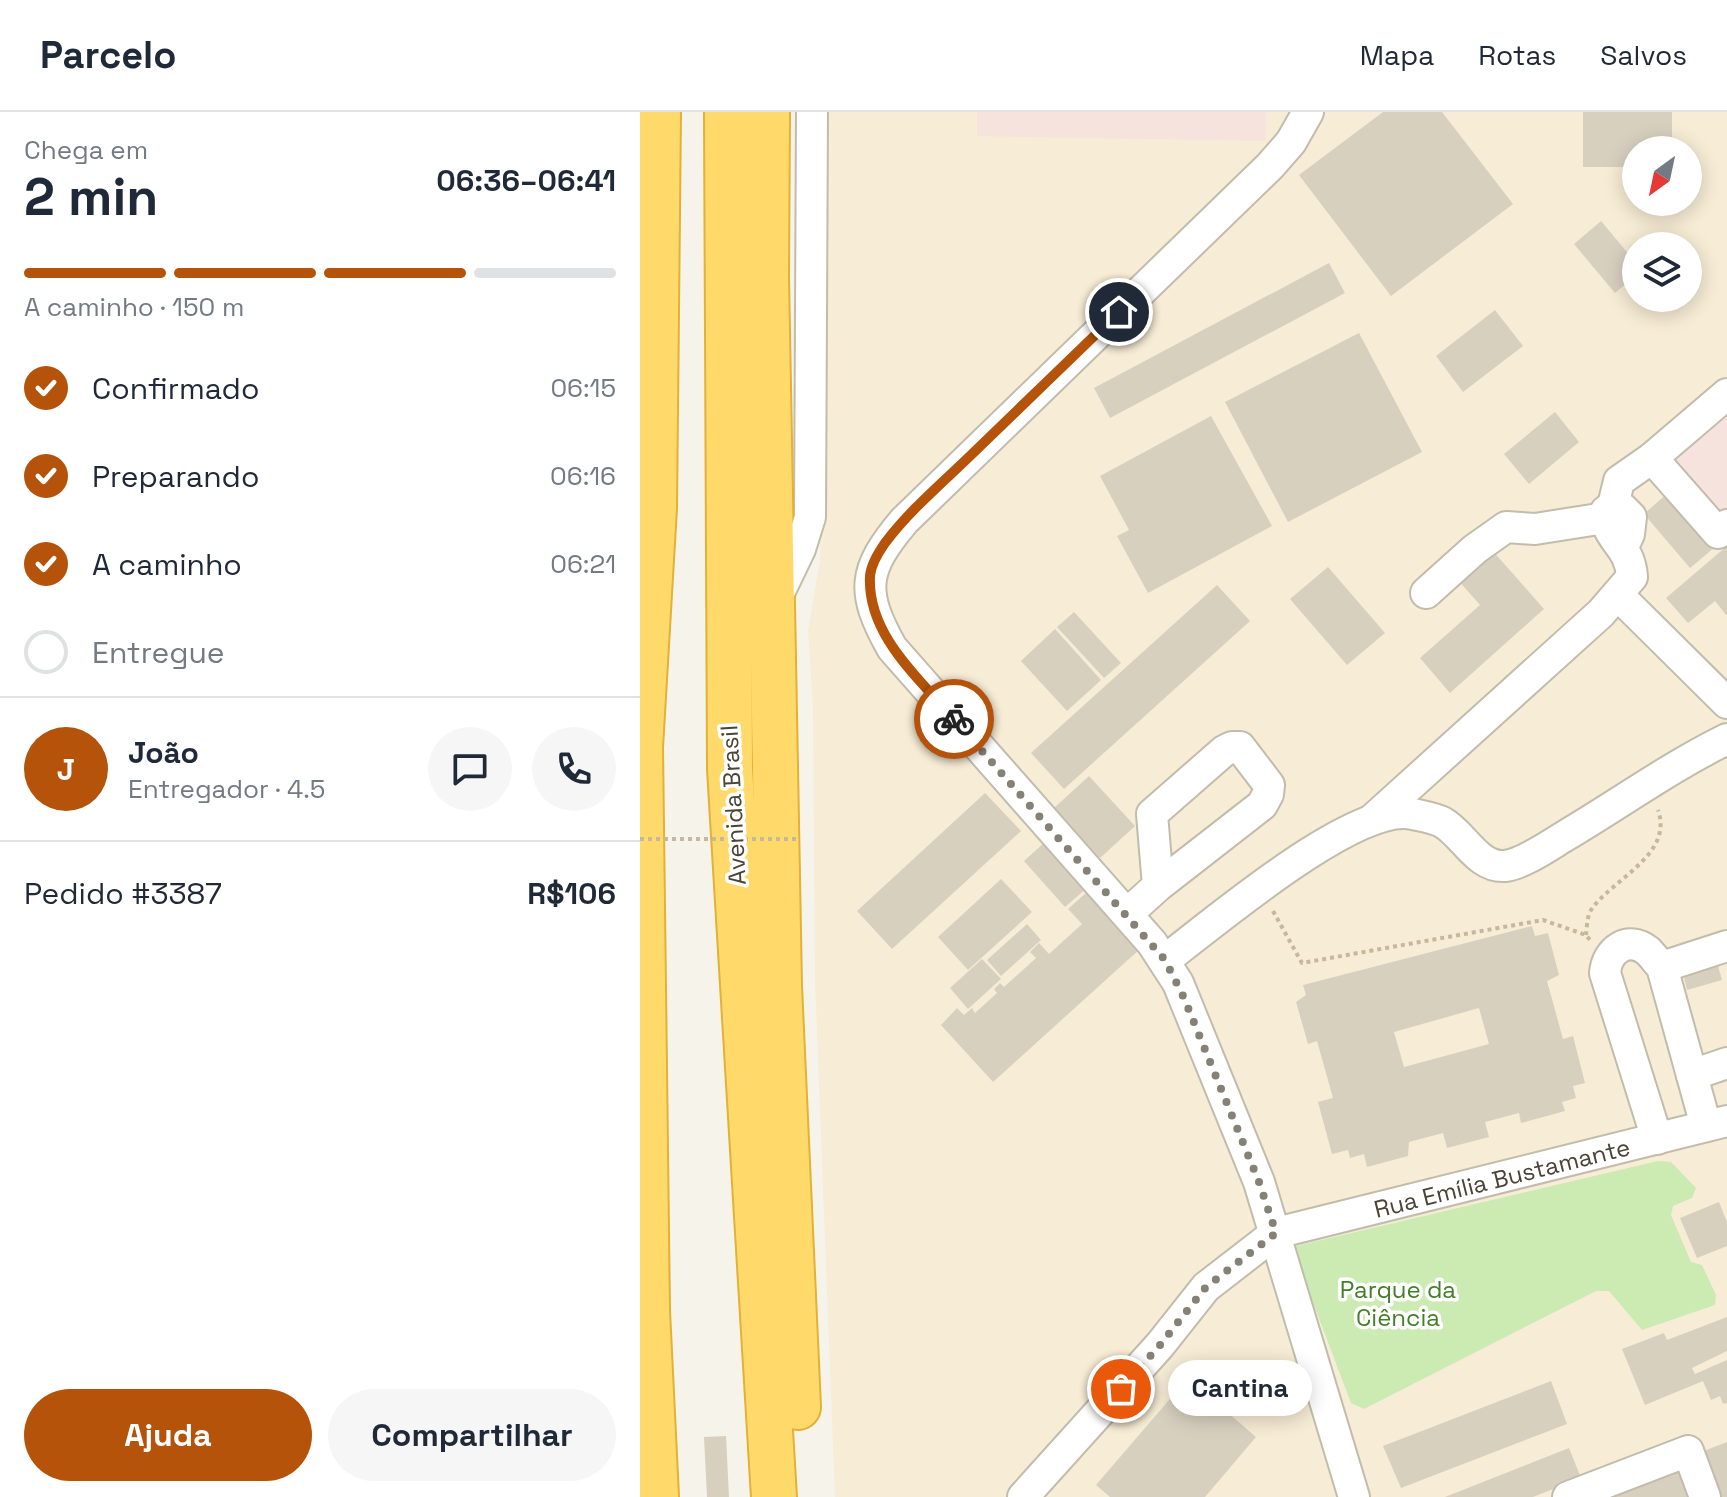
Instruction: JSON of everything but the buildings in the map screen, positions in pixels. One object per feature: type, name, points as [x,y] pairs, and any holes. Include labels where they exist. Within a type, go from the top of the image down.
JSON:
[{"type":"highway","points":[[656,1497],[647,1311],[640,747],[654,508],[658,112]]},
{"type":"highway","name":"Avenida Brasil","points":[[727,112],[730,769],[774,1497]]},
{"type":"highway","name":"Avenida Brasil","points":[[767,112],[766,277],[779,986],[802,1497]]},
{"type":"highway","points":[[640,1358],[647,1311]]},
{"type":"lane","points":[[773,606],[800,549],[810,517],[812,112]]},
{"type":"lane","points":[[1308,112],[1291,142],[1270,166],[904,521],[875,559],[870,573],[878,622],[892,648],[1165,960],[1182,993],[1259,1182],[1354,1497]]},
{"type":"lane","points":[[1609,512],[1619,481],[1652,458],[1727,394]]},
{"type":"lane","points":[[1652,458],[1718,533],[1727,525]]},
{"type":"lane","points":[[1373,819],[1618,595],[1632,577],[1631,561],[1623,547],[1629,534],[1631,517],[1622,508],[1535,529],[1506,527],[1475,549],[1426,593]]},
{"type":"lane","points":[[1618,595],[1727,703]]},
{"type":"lane","points":[[1165,960],[1319,844],[1373,819],[1409,813],[1442,822],[1484,861],[1505,866],[1534,854],[1688,758],[1727,739]]},
{"type":"lane","points":[[1127,914],[1262,805],[1269,785],[1240,747],[1224,751],[1152,814],[1158,886]]},
{"type":"lane","points":[[1657,1139],[1605,973],[1606,960],[1617,948],[1632,944],[1646,949],[1662,967],[1692,1075],[1716,1124]]},
{"type":"lane","points":[[1662,967],[1727,946]]},
{"type":"lane","points":[[1692,1075],[1727,1063]]},
{"type":"lane","name":"Rua Emília Bustamante","points":[[1276,1233],[1716,1124]]},
{"type":"lane","points":[[1023,1497],[1160,1345],[1206,1287],[1276,1233]]},
{"type":"lane","points":[[1568,1497],[1688,1451],[1705,1497]]},
{"type":"path","points":[[1586,935],[1589,912],[1653,850],[1662,820],[1653,795],[1654,780]]},
{"type":"path","points":[[640,839],[798,839]]},
{"type":"path","points":[[1260,889],[1302,963],[1543,920],[1586,935],[1606,960]]},
{"type":"shaded area","points":[[826,112],[1727,112],[1727,1497],[835,1497],[815,981],[813,705],[808,631],[820,560]]},
{"type":"shaded area","points":[[977,112],[1266,112],[1266,141],[977,136]]},
{"type":"shaded area","points":[[1727,414],[1727,513],[1719,520],[1670,463]]},
{"type":"green space","name":"Parque da Ciência","points":[[1658,1161],[1671,1162],[1696,1188],[1692,1198],[1673,1206],[1671,1215],[1691,1262],[1702,1265],[1716,1295],[1715,1305],[1642,1330],[1609,1291],[1596,1291],[1364,1409],[1351,1403],[1295,1255],[1296,1246]]},
{"type":"way so far","points":[[954,719],[1165,960],[1178,983],[1259,1182],[1276,1233],[1206,1287],[1121,1389]]},
{"type":"place","name":"Cantina","points":[[1121,1389]]},
{"type":"route","points":[[954,719],[892,648],[878,622],[870,573],[875,559],[904,521],[1119,312]]}]
